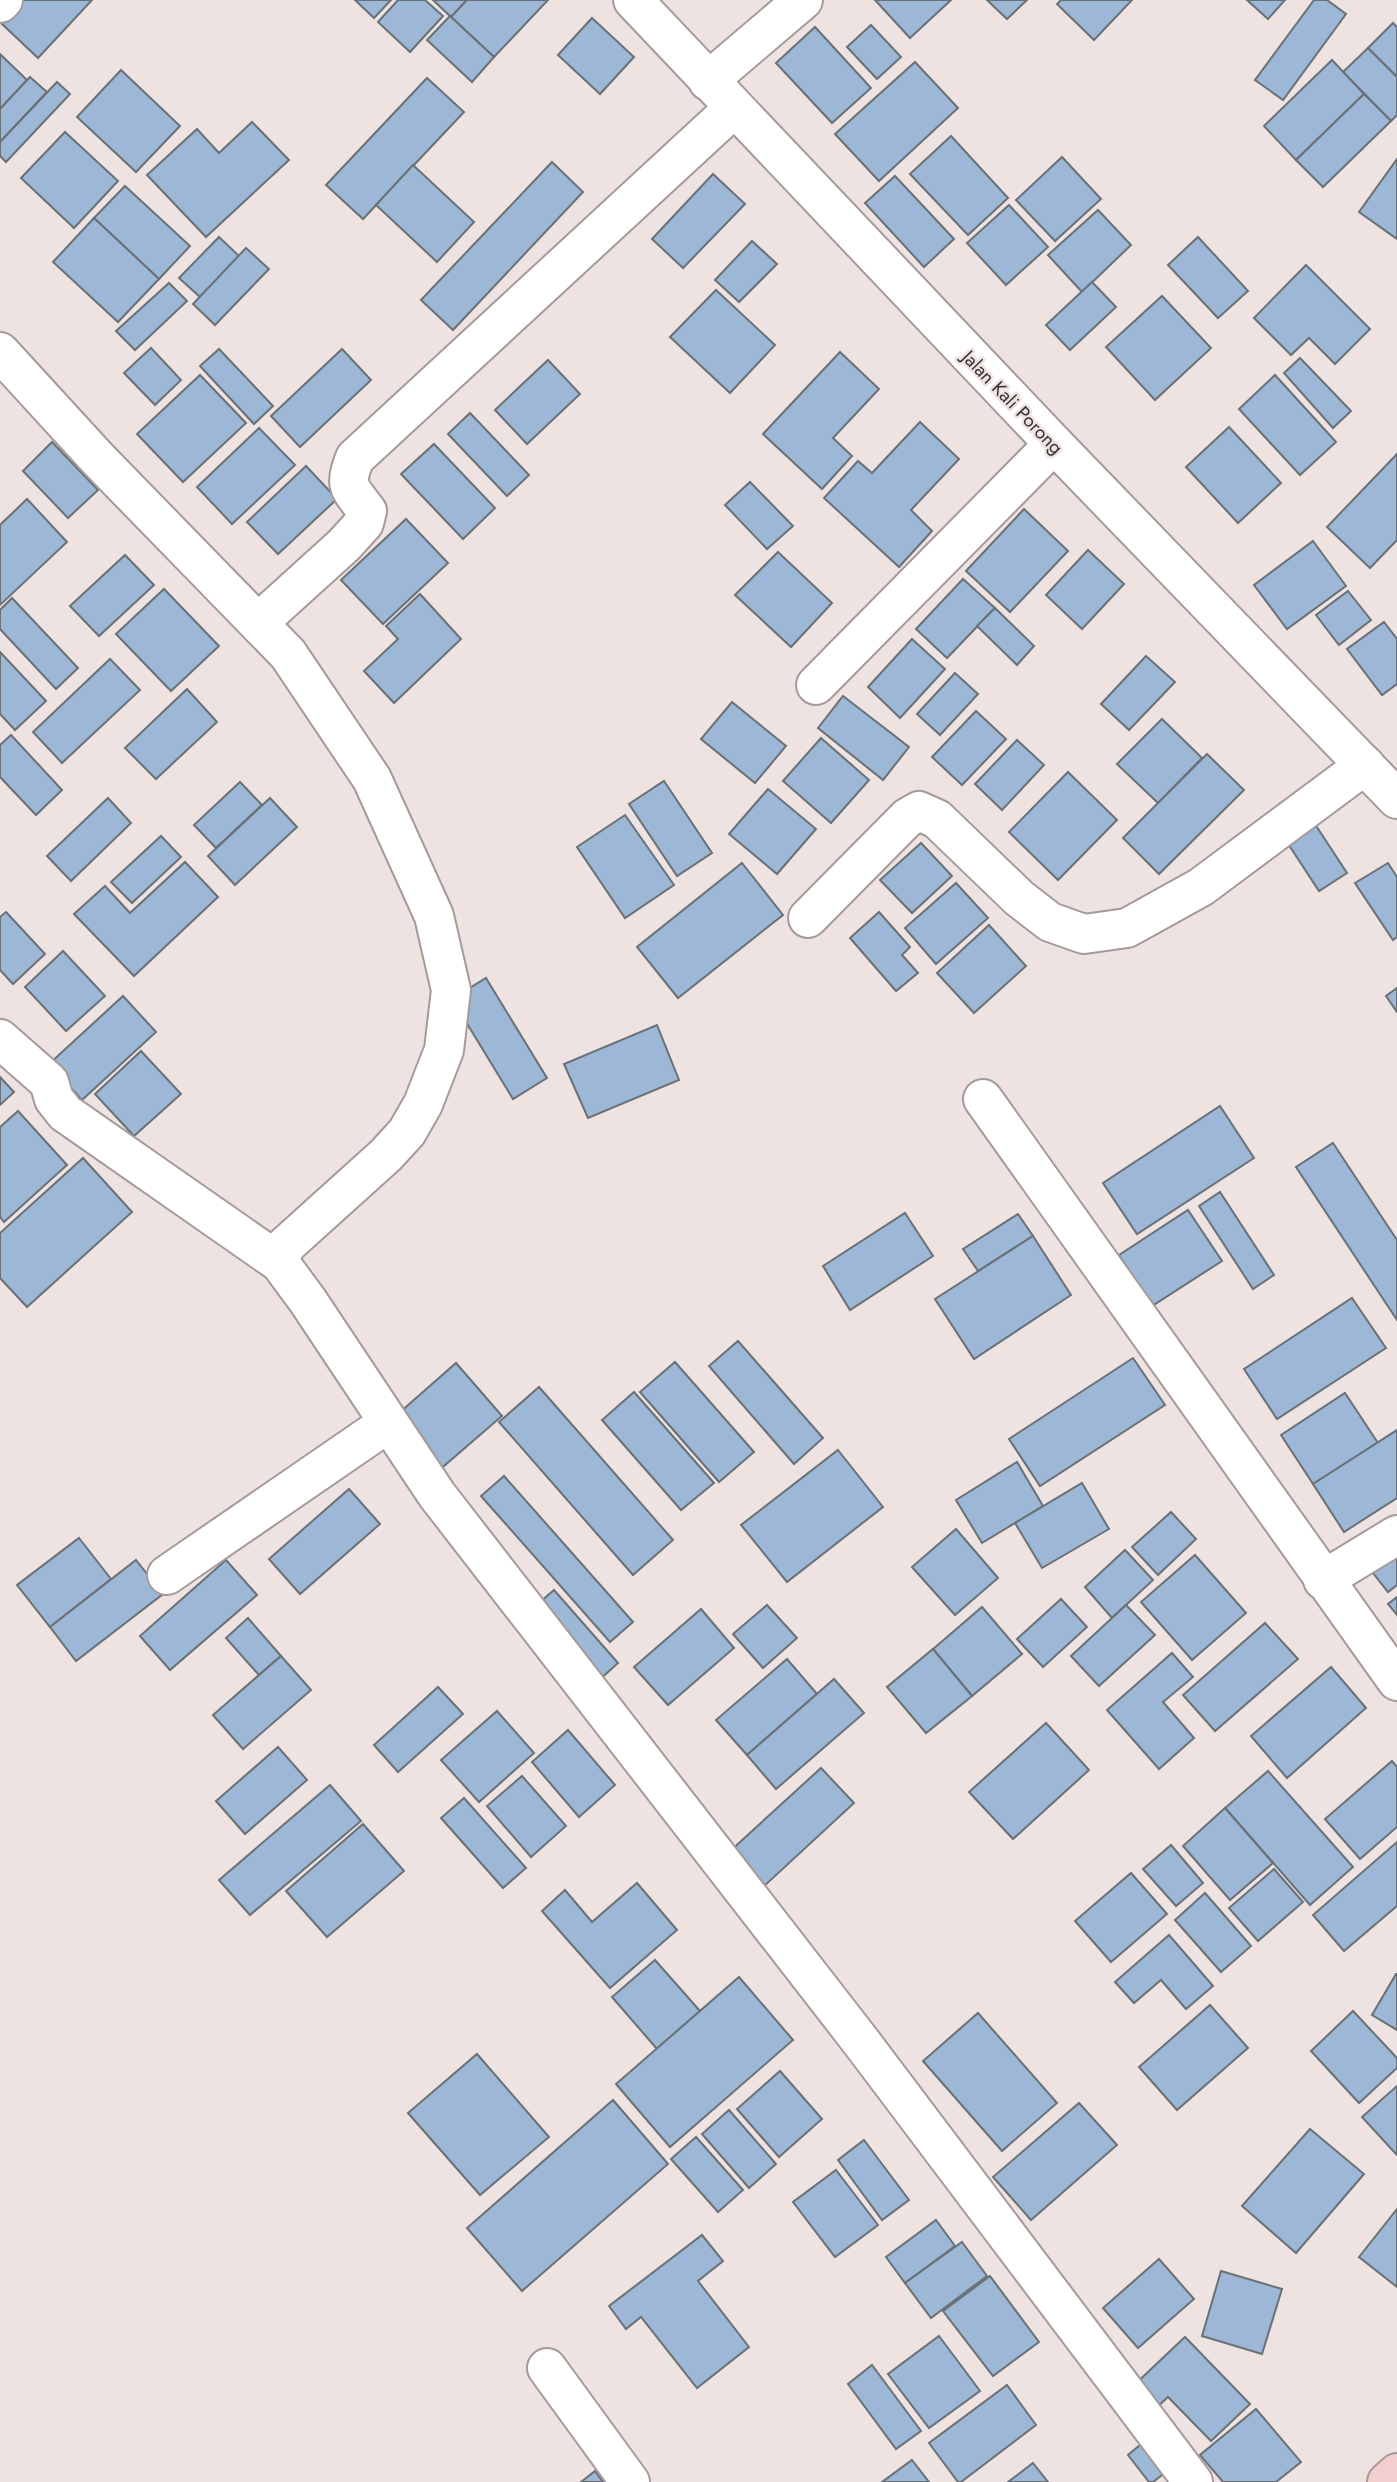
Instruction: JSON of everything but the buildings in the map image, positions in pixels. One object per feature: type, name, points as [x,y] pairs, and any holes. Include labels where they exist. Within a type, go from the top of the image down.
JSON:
[{"type":"main road","points":[[1387,2482],[1397,2473]]},
{"type":"street","name":"Jalan Kali Porong","points":[[633,0],[1054,444],[1397,799]]},
{"type":"street","points":[[258,623],[344,545],[364,523],[367,511],[349,486],[348,475],[355,458],[721,94],[803,0]]},
{"type":"street","points":[[0,352],[98,459],[288,654],[372,779],[434,916],[451,990],[444,1050],[423,1104],[407,1132],[386,1155],[284,1247],[280,1263]]},
{"type":"street","points":[[816,685],[1054,444]]},
{"type":"street","points":[[808,918],[907,818],[919,811],[937,819],[1019,898],[1050,922],[1084,934],[1127,928],[1201,887],[1365,765]]},
{"type":"street","points":[[0,1039],[50,1082],[54,1100],[65,1113],[280,1263],[437,1495],[862,2043],[1193,2482]]},
{"type":"street","points":[[983,1099],[1397,1681]]},
{"type":"street","points":[[167,1574],[388,1423]]},
{"type":"street","points":[[1323,1580],[1397,1535]]},
{"type":"street","points":[[547,2368],[630,2482]]}]
